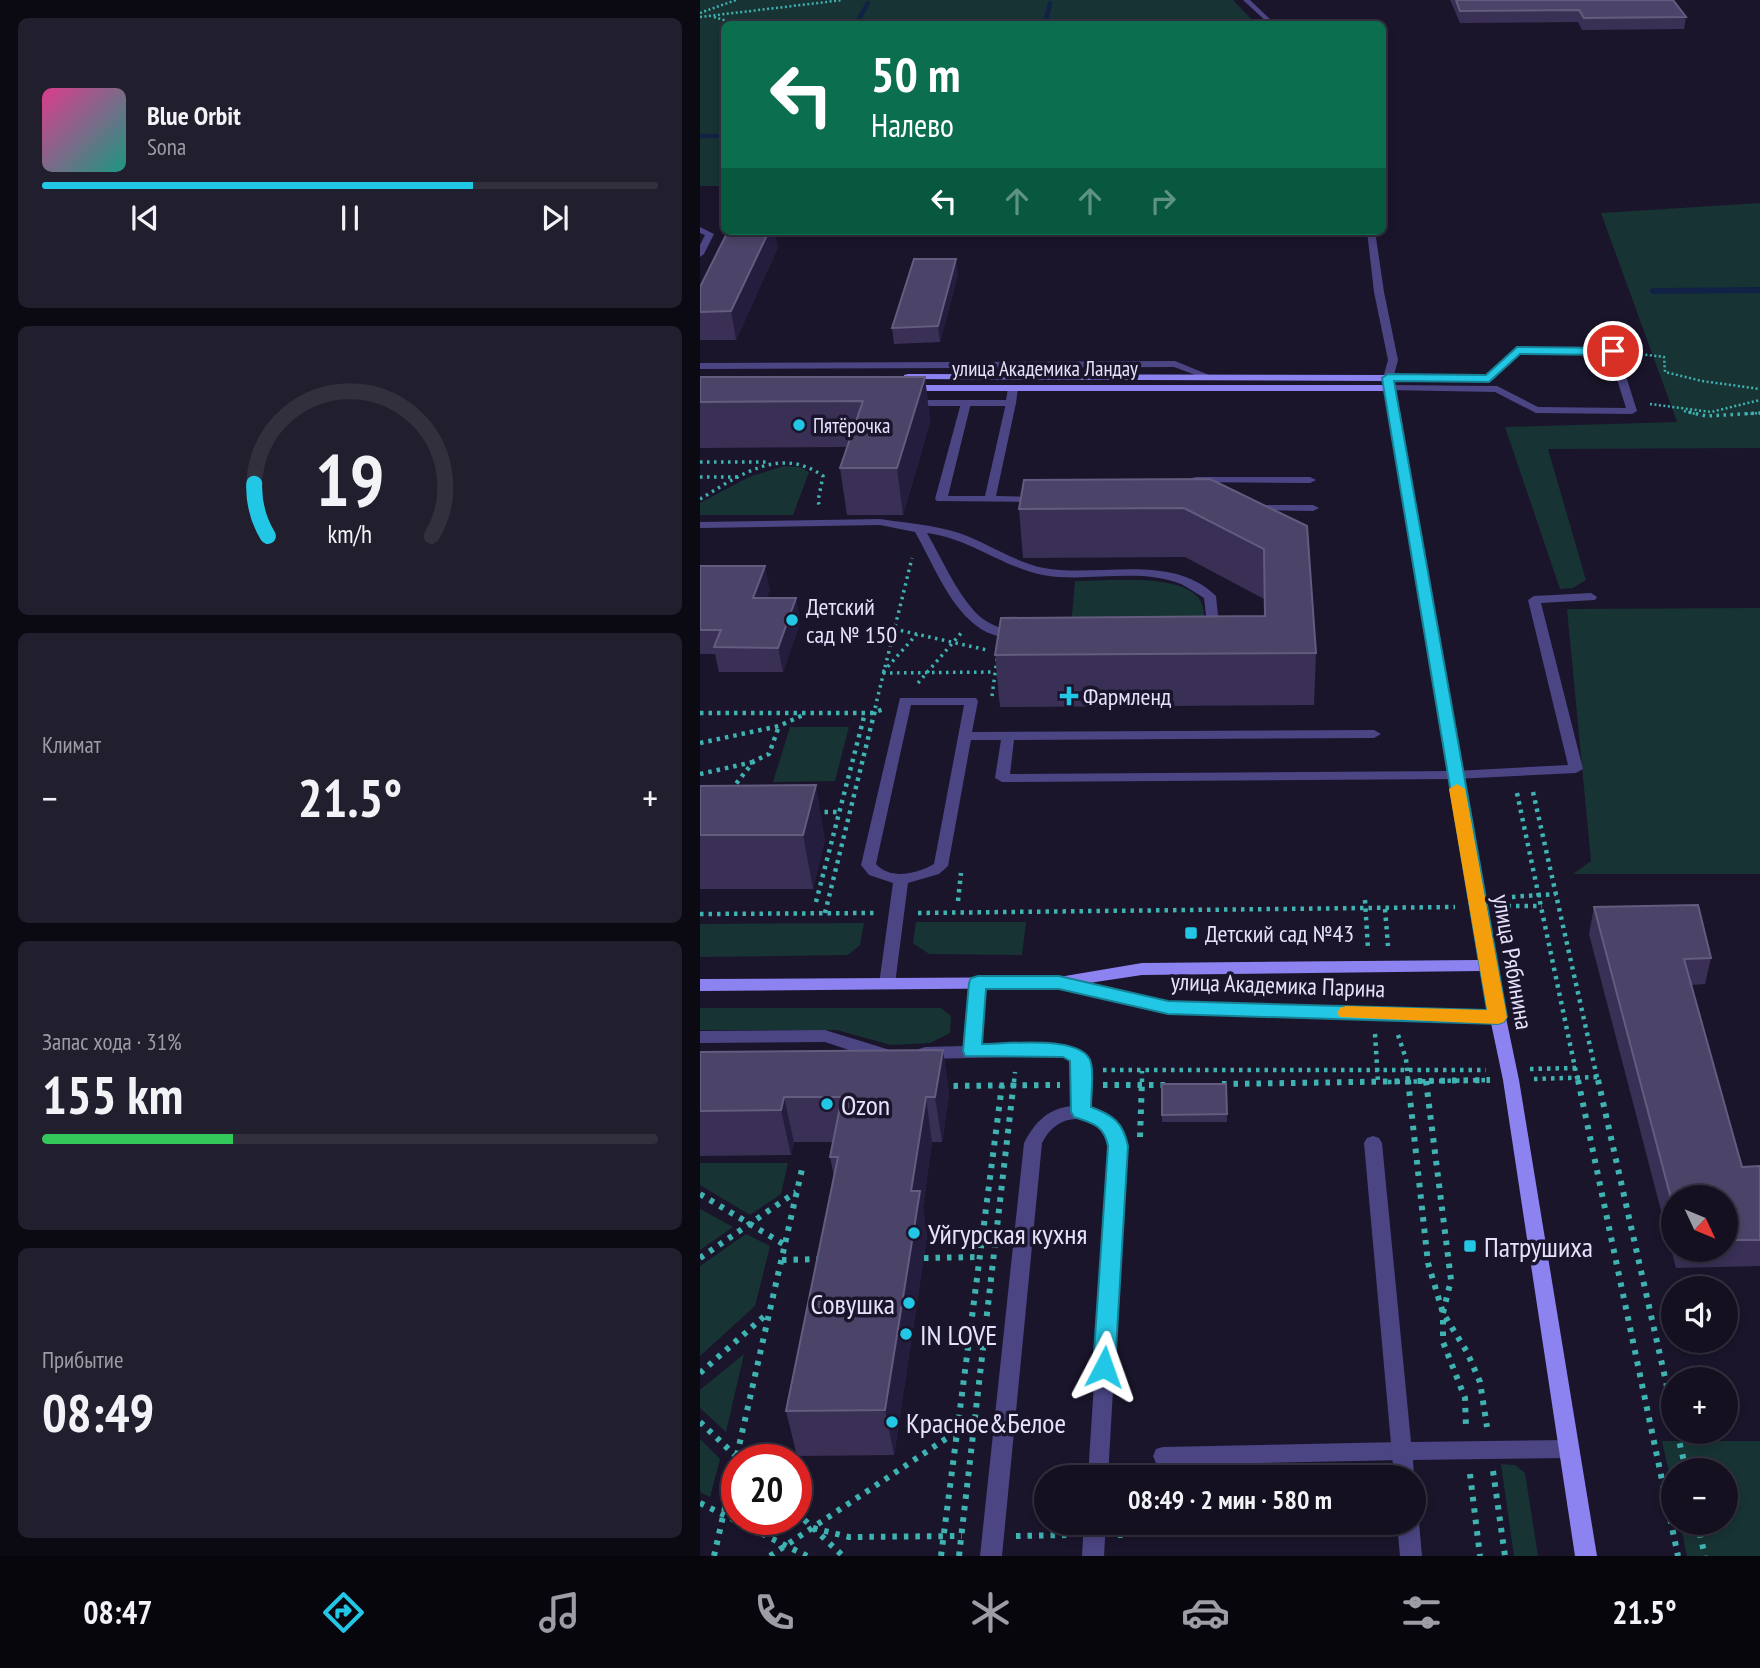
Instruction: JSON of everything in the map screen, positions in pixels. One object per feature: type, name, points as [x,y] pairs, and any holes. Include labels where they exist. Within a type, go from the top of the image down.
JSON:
[{"type":"street","points":[[1246,0],[1269,21]]},
{"type":"street","points":[[700,254],[705,232],[716,224]]},
{"type":"street","points":[[1372,235],[1379,292],[1394,360],[1389,383]]},
{"type":"street","points":[[1517,350],[1613,351],[1632,411],[1536,410],[1497,389],[1389,383],[1489,378],[1517,350]]},
{"type":"street","points":[[700,366],[1175,364],[1209,377]]},
{"type":"street","name":"улица Академика Ландау","points":[[700,378],[1209,377],[1389,383]]},
{"type":"street","name":"улица Академика Ландау","points":[[890,388],[1389,383]]},
{"type":"street","name":"улица Рябинина","points":[[1389,383],[1487,965],[1538,1244],[1568,1449],[1587,1556]]},
{"type":"street","points":[[990,499],[1013,388]]},
{"type":"street","points":[[896,403],[1011,403]]},
{"type":"street","points":[[966,403],[941,499],[1041,500]]},
{"type":"street","points":[[1177,481],[1310,480]]},
{"type":"street","points":[[1245,508],[1313,508]]},
{"type":"street","points":[[700,525],[880,522],[919,530],[937,530],[974,542],[1038,570],[1070,575],[1154,575],[1186,582],[1210,596],[1214,635],[1203,644],[1185,648],[1051,643],[1008,637],[974,619],[919,530]]},
{"type":"street","points":[[1008,736],[1002,778],[1455,775],[1576,769],[1534,600],[1591,597]]},
{"type":"street","points":[[905,701],[971,701],[941,866],[932,873],[901,878],[873,874],[869,866],[905,701]]},
{"type":"street","points":[[965,736],[1374,734]]},
{"type":"street","points":[[887,984],[901,878]]},
{"type":"street","name":"улица Академика Парина","points":[[700,985],[1059,982],[1142,969],[1487,965]]},
{"type":"street","name":"улица Академика Парина","points":[[1059,982],[1168,1007],[1498,1017]]},
{"type":"street","points":[[972,1051],[978,983]]},
{"type":"street","points":[[700,1037],[839,1038],[872,1054],[1065,1050],[1082,1062],[1081,1112]]},
{"type":"street","points":[[991,1556],[1033,1143],[1044,1125],[1061,1116],[1081,1112],[1104,1119],[1115,1132],[1118,1146],[1099,1465]]},
{"type":"street","points":[[1373,1143],[1403,1465]]},
{"type":"street","points":[[1163,1456],[1568,1449]]},
{"type":"street","points":[[1093,1556],[1094,1535]]},
{"type":"street","points":[[1409,1535],[1411,1556]]},
{"type":"path","points":[[700,14],[736,0]]},
{"type":"path","points":[[710,16],[843,0]]},
{"type":"path","points":[[700,14],[727,21]]},
{"type":"path","points":[[1613,351],[1664,357],[1665,372],[1702,381],[1760,389]]},
{"type":"path","points":[[1629,401],[1711,412],[1760,400]]},
{"type":"path","points":[[1645,408],[1672,408],[1706,415],[1760,413]]},
{"type":"path","points":[[700,462],[792,462],[812,465],[822,476],[818,501],[821,512]]},
{"type":"path","points":[[700,499],[739,477],[772,463],[792,462]]},
{"type":"path","points":[[700,477],[739,477]]},
{"type":"path","points":[[825,913],[919,530]]},
{"type":"path","points":[[910,692],[974,619]]},
{"type":"path","points":[[894,629],[998,652]]},
{"type":"path","points":[[883,673],[917,634]]},
{"type":"path","points":[[883,673],[995,672]]},
{"type":"path","points":[[700,713],[872,713],[887,708]]},
{"type":"path","points":[[700,743],[779,726],[807,713]]},
{"type":"path","points":[[816,902],[865,713]]},
{"type":"path","points":[[700,774],[754,761],[769,754],[779,726]]},
{"type":"path","points":[[730,792],[754,761]]},
{"type":"path","points":[[1533,792],[1663,1367]]},
{"type":"path","points":[[1517,793],[1678,1556]]},
{"type":"path","points":[[811,812],[839,811]]},
{"type":"path","points":[[1477,900],[1556,894]]},
{"type":"path","points":[[700,914],[1385,909],[1389,965]]},
{"type":"path","points":[[1395,1014],[1398,1039],[1406,1059],[1428,1263],[1443,1313],[1467,1352],[1480,1382],[1505,1556]]},
{"type":"path","points":[[958,1556],[1015,1071]]},
{"type":"path","points":[[1426,1081],[1451,1280],[1443,1313],[1443,1342],[1465,1398],[1467,1451],[1480,1556]]},
{"type":"path","points":[[941,1556],[1002,1085]]},
{"type":"path","points":[[741,1444],[803,1169]]},
{"type":"path","points":[[700,1258],[797,1192]]},
{"type":"path","points":[[700,1194],[785,1245]]},
{"type":"path","points":[[924,1258],[980,1257]]},
{"type":"path","points":[[782,1260],[836,1259]]},
{"type":"path","points":[[700,1373],[769,1313]]},
{"type":"path","points":[[700,1422],[723,1444]]},
{"type":"path","points":[[769,1556],[957,1432]]},
{"type":"path","points":[[700,1503],[721,1513]]},
{"type":"path","points":[[713,1556],[721,1522]]},
{"type":"path","points":[[813,1528],[843,1556]]},
{"type":"path","points":[[765,1535],[807,1556]]},
{"type":"path","points":[[1700,1535],[1705,1556]]},
{"type":"green space","points":[[700,0],[1233,0],[1253,21],[721,21],[721,186],[700,186]]},
{"type":"green space","points":[[1760,203],[1760,448],[1548,449],[1586,580],[1573,588],[1560,589],[1505,427],[1677,422],[1601,213]]},
{"type":"green space","points":[[784,466],[800,467],[809,472],[793,515],[700,515],[700,503],[749,477]]},
{"type":"green space","points":[[1140,580],[1174,584],[1188,589],[1198,597],[1203,606],[1205,623],[1070,637],[1075,581]]},
{"type":"green space","points":[[1760,608],[1760,874],[1573,874],[1591,861],[1567,609]]},
{"type":"green space","points":[[790,727],[849,727],[835,781],[773,782]]},
{"type":"green space","points":[[916,922],[1026,922],[1022,955],[929,954],[913,943]]},
{"type":"green space","points":[[864,923],[860,945],[848,955],[700,957],[700,924]]},
{"type":"green space","points":[[700,1008],[941,1008],[951,1016],[950,1033],[930,1043],[891,1045],[837,1030],[700,1030]]},
{"type":"green space","points":[[700,1163],[788,1163],[781,1194],[750,1215],[700,1185]]},
{"type":"green space","points":[[700,1209],[733,1227],[700,1250]]},
{"type":"green space","points":[[746,1234],[770,1246],[755,1306],[700,1356],[700,1266]]},
{"type":"green space","points":[[744,1354],[726,1432],[700,1408],[700,1390]]},
{"type":"green space","points":[[700,1439],[720,1459],[710,1497],[700,1492]]},
{"type":"green space","points":[[1738,1441],[1760,1441],[1760,1556],[1687,1556],[1683,1535],[1738,1535],[1738,1458],[1666,1458],[1663,1444],[1738,1444]]},
{"type":"green space","points":[[1501,1464],[1515,1465],[1525,1473],[1538,1556],[1514,1556]]},
{"type":"building","points":[[1456,0],[1673,0],[1686,17],[1584,18],[1579,10],[1460,11]]},
{"type":"building","points":[[726,235],[767,235],[731,311],[700,312],[700,287]]},
{"type":"building","points":[[914,259],[956,259],[938,326],[892,328]]},
{"type":"building","points":[[700,377],[925,377],[897,468],[840,468],[863,401],[700,402]]},
{"type":"building","points":[[1210,479],[1307,526],[1316,653],[995,655],[1001,618],[1265,616],[1264,549],[1184,508],[1019,509],[1024,480]]},
{"type":"building","points":[[700,566],[765,566],[753,598],[796,598],[778,648],[714,647],[721,630],[700,630]]},
{"type":"building","points":[[816,785],[803,835],[700,835],[700,786]]},
{"type":"building","points":[[1698,905],[1711,958],[1684,959],[1742,1167],[1760,1166],[1760,1240],[1738,1240],[1738,1185],[1667,1185],[1594,907]]},
{"type":"building","points":[[943,1050],[935,1097],[926,1097],[911,1191],[920,1191],[885,1410],[786,1411],[838,1157],[830,1157],[842,1097],[784,1097],[781,1110],[700,1111],[700,1052]]},
{"type":"building","points":[[1162,1084],[1226,1084],[1227,1114],[1162,1115]]},
{"type":"waterway","points":[[858,21],[868,3]]},
{"type":"waterway","points":[[1046,21],[1050,3]]},
{"type":"waterway","points":[[700,136],[721,136]]},
{"type":"waterway","points":[[1653,291],[1760,290]]},
{"type":"slow traffic","points":[[1346,1013],[1498,1017],[1457,789]]},
{"type":"place","name":"Пятёрочка","points":[[799,425]]},
{"type":"place","name":"Детский сад № 150","points":[[792,620]]},
{"type":"place","name":"Фармленд","points":[[1069,696]]},
{"type":"place","name":"Детский сад №43","points":[[1191,933]]},
{"type":"place","name":"Ozon","points":[[827,1104]]},
{"type":"place","name":"Уйгурская кухня","points":[[914,1233]]},
{"type":"place","name":"Патрушиха","points":[[1470,1246]]},
{"type":"place","name":"Совушка","points":[[909,1303]]},
{"type":"place","name":"IN LOVE","points":[[906,1334]]},
{"type":"place","name":"Красное&Белое","points":[[892,1422]]},
{"type":"route","points":[[1104,1367],[1118,1146],[1115,1132],[1104,1119],[1081,1112],[1082,1062],[1077,1056],[1065,1050],[972,1051],[978,983],[1059,982],[1168,1007],[1498,1017],[1388,378],[1489,378],[1517,350],[1613,351]]}]
